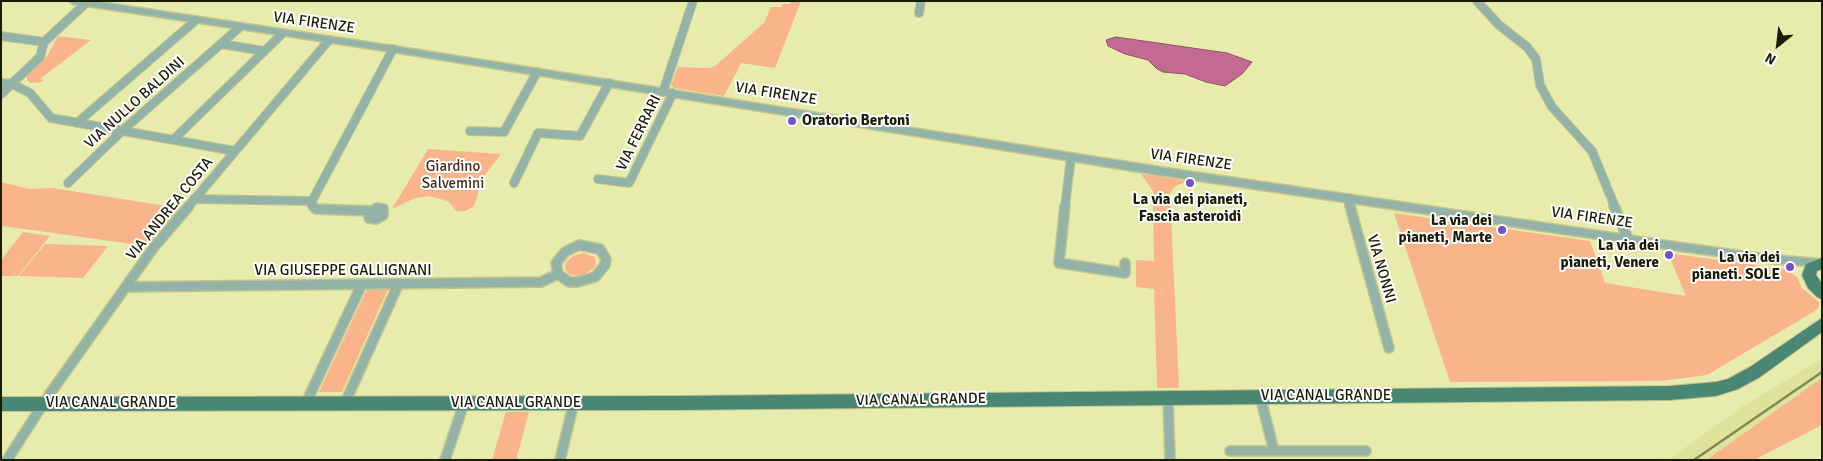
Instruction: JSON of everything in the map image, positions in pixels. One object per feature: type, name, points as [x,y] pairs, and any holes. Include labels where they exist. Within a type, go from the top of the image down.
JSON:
[{"type":"main road","points":[[1821,263],[1811,268],[1809,275],[1813,284],[1822,293]]},
{"type":"main road","name":"VIA CANAL GRANDE","points":[[1,404],[464,403],[1670,393],[1716,389],[1732,384],[1755,372],[1822,324]]},
{"type":"street","name":"VIA FIRENZE","points":[[72,1],[668,92],[1071,157],[1628,239],[1770,259],[1821,263]]},
{"type":"street","points":[[668,92],[693,1]]},
{"type":"street","points":[[919,13],[922,1]]},
{"type":"street","points":[[1477,1],[1499,24],[1527,47],[1536,59],[1540,85],[1552,107],[1592,151],[1604,175],[1628,239]]},
{"type":"street","points":[[1,94],[40,57],[44,42],[86,3]]},
{"type":"street","points":[[77,123],[196,20]]},
{"type":"street","name":"VIA NULLO BALDINI","points":[[68,183],[123,130],[240,27]]},
{"type":"street","points":[[173,140],[282,34]]},
{"type":"street","points":[[1,36],[44,42]]},
{"type":"street","name":"VIA ANDREA COSTA","points":[[43,403],[154,247],[329,40]]},
{"type":"street","points":[[221,44],[264,51]]},
{"type":"street","points":[[371,211],[316,209],[311,204],[392,49]]},
{"type":"street","points":[[470,131],[504,132],[537,72]]},
{"type":"street","points":[[1,83],[12,84],[30,93],[51,118],[235,151]]},
{"type":"street","points":[[514,182],[538,134],[580,136],[609,83]]},
{"type":"street","name":"VIA FERRARI","points":[[598,179],[629,183],[668,92]]},
{"type":"street","points":[[1071,157],[1059,263],[1125,272]]},
{"type":"street","name":"VIA NONNI","points":[[1348,198],[1389,348]]},
{"type":"street","points":[[194,199],[312,201]]},
{"type":"street","points":[[579,245],[594,246],[604,253],[605,265],[594,277],[577,282],[569,282],[558,274],[556,263],[560,257],[572,248],[579,245]]},
{"type":"street","name":"VIA FIRENZE","points":[[1770,259],[1795,267],[1809,275]]},
{"type":"street","name":"VIA GIUSEPPE GALLIGNANI","points":[[126,286],[398,285],[541,282],[558,274]]},
{"type":"street","points":[[306,403],[362,284]]},
{"type":"street","points":[[345,403],[398,285]]},
{"type":"street","points":[[1260,396],[1274,451]]},
{"type":"street","points":[[1168,397],[1170,460]]},
{"type":"street","points":[[560,460],[574,402]]},
{"type":"street","points":[[7,460],[43,403]]},
{"type":"street","points":[[445,460],[464,403]]},
{"type":"street","points":[[1230,451],[1366,451]]},
{"type":"shaded area","points":[[1116,37],[1227,53],[1252,62],[1242,74],[1225,86],[1206,82],[1185,74],[1163,72],[1148,60],[1125,54],[1108,46],[1106,40]]},
{"type":"shaded area","points":[[1822,359],[1822,378],[1706,460],[1668,460],[1743,406]]},
{"type":"green space","points":[[791,1],[801,1],[775,68],[741,63],[724,96],[674,88],[671,85],[678,67],[709,68],[715,66],[764,23],[771,7],[781,7],[783,4],[790,4]]},
{"type":"green space","points":[[58,36],[91,40],[40,79],[44,80],[42,82],[30,83],[27,79],[27,74],[48,55]]},
{"type":"green space","name":"Giardino Salvemini","points":[[428,149],[501,154],[481,180],[473,207],[465,211],[456,211],[448,201],[428,196],[415,198],[392,209]]},
{"type":"green space","points":[[1141,174],[1187,181],[1174,187],[1170,194],[1179,388],[1157,388],[1154,289],[1136,287],[1136,260],[1154,261],[1153,191]]},
{"type":"green space","points":[[1,182],[29,189],[52,188],[186,209],[154,247],[2,226]]},
{"type":"green space","points":[[1394,213],[1590,241],[1605,283],[1686,296],[1668,253],[1785,269],[1797,277],[1802,288],[1819,302],[1819,307],[1707,375],[1661,381],[1450,382]]},
{"type":"green space","points":[[23,232],[50,236],[18,276],[1,276],[1,260]]},
{"type":"green space","points":[[45,244],[108,246],[83,278],[19,276]]},
{"type":"green space","points":[[583,253],[595,257],[596,264],[594,268],[581,276],[570,275],[565,269],[566,262],[573,256]]},
{"type":"green space","points":[[367,289],[388,289],[342,392],[319,392]]},
{"type":"green space","points":[[1822,378],[1822,425],[1754,460],[1706,460]]},
{"type":"green space","points":[[506,412],[529,412],[516,460],[492,460]]},
{"type":"railway","points":[[1694,460],[1822,372]]},
{"type":"place","name":"Oratorio Bertoni","points":[[792,121]]},
{"type":"place","name":"La via dei pianeti, Fascia asteroidi","points":[[1190,183]]},
{"type":"place","name":"La via dei pianeti, Marte","points":[[1502,230]]},
{"type":"place","name":"La via dei pianeti, Venere","points":[[1669,255]]},
{"type":"place","name":"La via dei pianeti. SOLE","points":[[1790,267]]}]
